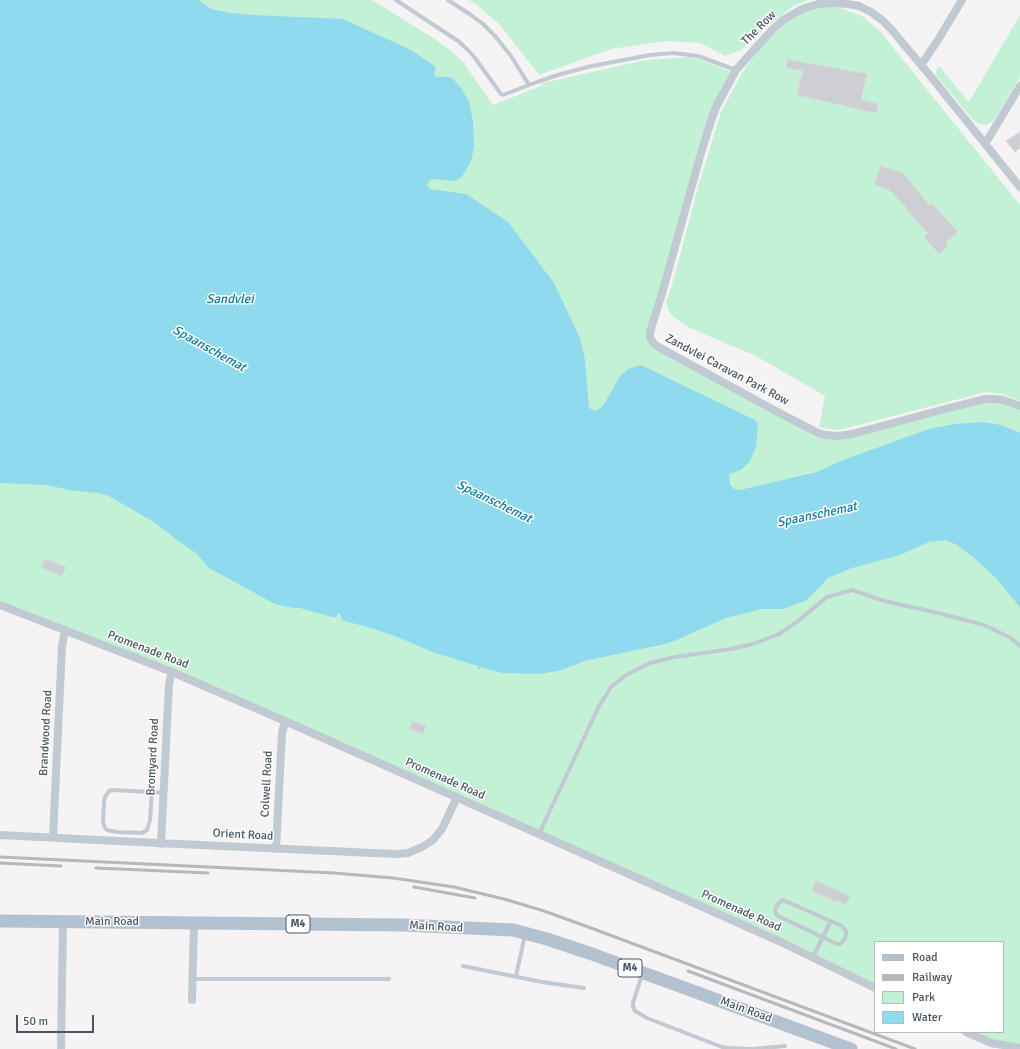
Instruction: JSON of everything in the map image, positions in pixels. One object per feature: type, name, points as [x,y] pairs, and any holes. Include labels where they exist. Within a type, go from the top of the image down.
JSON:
[{"type":"main road","name":"Main Road","points":[[0,920],[402,925],[514,930],[555,941],[851,1049]]},
{"type":"street","points":[[921,65],[962,0]]},
{"type":"street","name":"The Row","points":[[736,70],[767,34],[789,16],[802,8],[818,4],[834,3],[859,6],[871,12],[891,29],[1020,187]]},
{"type":"street","name":"Zandvlei Caravan Park Row","points":[[736,70],[717,105],[708,130],[650,332],[652,341],[655,345],[818,433],[838,436],[852,434],[985,399],[1003,400],[1020,406]]},
{"type":"street","points":[[985,144],[1020,86]]},
{"type":"street","name":"Promenade Road","points":[[0,605],[172,672],[285,721],[728,918],[874,988]]},
{"type":"street","name":"Brandwood Road","points":[[53,837],[62,646],[65,631]]},
{"type":"street","name":"Bromyard Road","points":[[161,844],[169,684],[172,672]]},
{"type":"street","name":"Colwell Road","points":[[276,849],[282,733],[285,721]]},
{"type":"street","name":"Orient Road","points":[[0,835],[161,844],[395,854],[408,852],[422,847],[433,840],[442,830],[457,797]]},
{"type":"street","points":[[61,1049],[63,921]]},
{"type":"street","points":[[192,1000],[194,923]]},
{"type":"street","points":[[968,1033],[991,1043],[1020,1048]]},
{"type":"lane","points":[[396,0],[458,41],[475,58],[503,95],[537,82],[567,73],[650,55],[672,53],[698,56],[736,70]]},
{"type":"lane","points":[[448,0],[483,24],[495,36],[511,56],[529,85]]},
{"type":"lane","points":[[539,834],[598,708],[610,687],[626,675],[650,664],[675,657],[731,649],[753,644],[779,634],[798,621],[827,597],[852,590],[884,601],[984,625],[1011,638],[1020,646]]},
{"type":"lane","points":[[152,792],[150,820],[144,832],[118,832],[110,831],[104,828],[104,802],[109,791],[112,790],[152,792],[164,793]]},
{"type":"lane","points":[[786,900],[831,921],[844,928],[846,935],[845,939],[840,944],[823,937],[778,916],[775,911],[780,901],[786,900]]},
{"type":"lane","points":[[813,958],[831,921]]},
{"type":"lane","points":[[516,976],[525,933]]},
{"type":"lane","points":[[464,966],[542,982],[584,988]]},
{"type":"lane","points":[[642,972],[633,1007],[635,1011],[647,1018],[722,1047],[753,1049],[785,1046]]},
{"type":"lane","points":[[192,979],[389,979]]},
{"type":"green space","points":[[0,0],[372,0],[450,50],[463,62],[493,105],[541,86],[543,83],[646,60],[693,57],[732,72],[713,110],[653,319],[646,335],[647,341],[652,347],[723,386],[835,437],[994,399],[1020,408],[1020,1048],[969,1033],[1004,1033],[1004,941],[874,941],[874,988],[285,721],[0,605]]},
{"type":"green space","points":[[469,0],[809,0],[793,6],[741,50],[725,56],[700,43],[666,41],[611,49],[539,75],[500,25]]},
{"type":"green space","points":[[814,7],[837,7],[862,16],[879,30],[1020,205],[1020,401],[1003,394],[986,392],[839,430],[819,427],[825,396],[756,356],[690,328],[669,312],[666,302],[721,112],[742,73],[764,42],[790,19]]},
{"type":"green space","points":[[1020,15],[1020,77],[994,120],[985,125],[978,123],[974,121],[935,74],[939,66],[969,102]]},
{"type":"water","name":"Sandvlei","points":[[0,0],[199,0],[211,9],[231,13],[343,19],[411,50],[435,66],[436,69],[434,73],[436,77],[451,77],[461,87],[469,102],[473,121],[474,147],[471,161],[463,175],[459,179],[453,181],[437,179],[430,180],[427,185],[430,189],[466,194],[508,222],[554,283],[580,338],[585,360],[589,408],[595,411],[603,406],[620,376],[628,369],[641,365],[755,420],[758,425],[756,447],[750,461],[741,470],[729,474],[730,485],[734,489],[740,490],[817,472],[843,460],[929,429],[955,424],[982,422],[1001,425],[1020,433],[1020,608],[996,578],[957,545],[946,540],[929,542],[900,555],[852,568],[828,578],[807,600],[784,609],[762,609],[726,618],[665,644],[584,661],[558,671],[539,674],[502,673],[481,667],[478,669],[478,666],[435,653],[395,636],[341,620],[341,615],[338,613],[336,617],[332,617],[300,608],[273,603],[209,568],[196,553],[154,522],[107,495],[69,490],[47,485],[0,483]]},
{"type":"building","points":[[788,59],[867,74],[861,100],[878,104],[876,113],[797,95],[803,71],[786,68]]},
{"type":"building","points":[[1020,132],[1020,148],[1015,152],[1006,141]]},
{"type":"building","points":[[880,166],[903,173],[930,206],[932,204],[958,232],[946,242],[948,246],[939,254],[924,237],[928,233],[910,214],[906,209],[907,208],[889,189],[875,185]]},
{"type":"building","points":[[45,559],[66,567],[62,576],[41,567]]},
{"type":"building","points":[[413,721],[426,726],[423,734],[410,729]]},
{"type":"building","points":[[816,881],[850,896],[845,905],[812,891]]},
{"type":"railway","points":[[0,857],[334,873],[393,878],[454,887],[504,899],[544,911],[915,1049]]},
{"type":"railway","points":[[0,863],[61,866]]},
{"type":"railway","points":[[96,868],[208,873]]},
{"type":"railway","points":[[414,887],[475,898]]},
{"type":"railway","points":[[688,971],[896,1049]]},
{"type":"water label","name":"Spaanschemat","points":[[209,349]]},
{"type":"water label","name":"Spaanschemat","points":[[494,502]]},
{"type":"water label","name":"Spaanschemat","points":[[817,515]]}]
